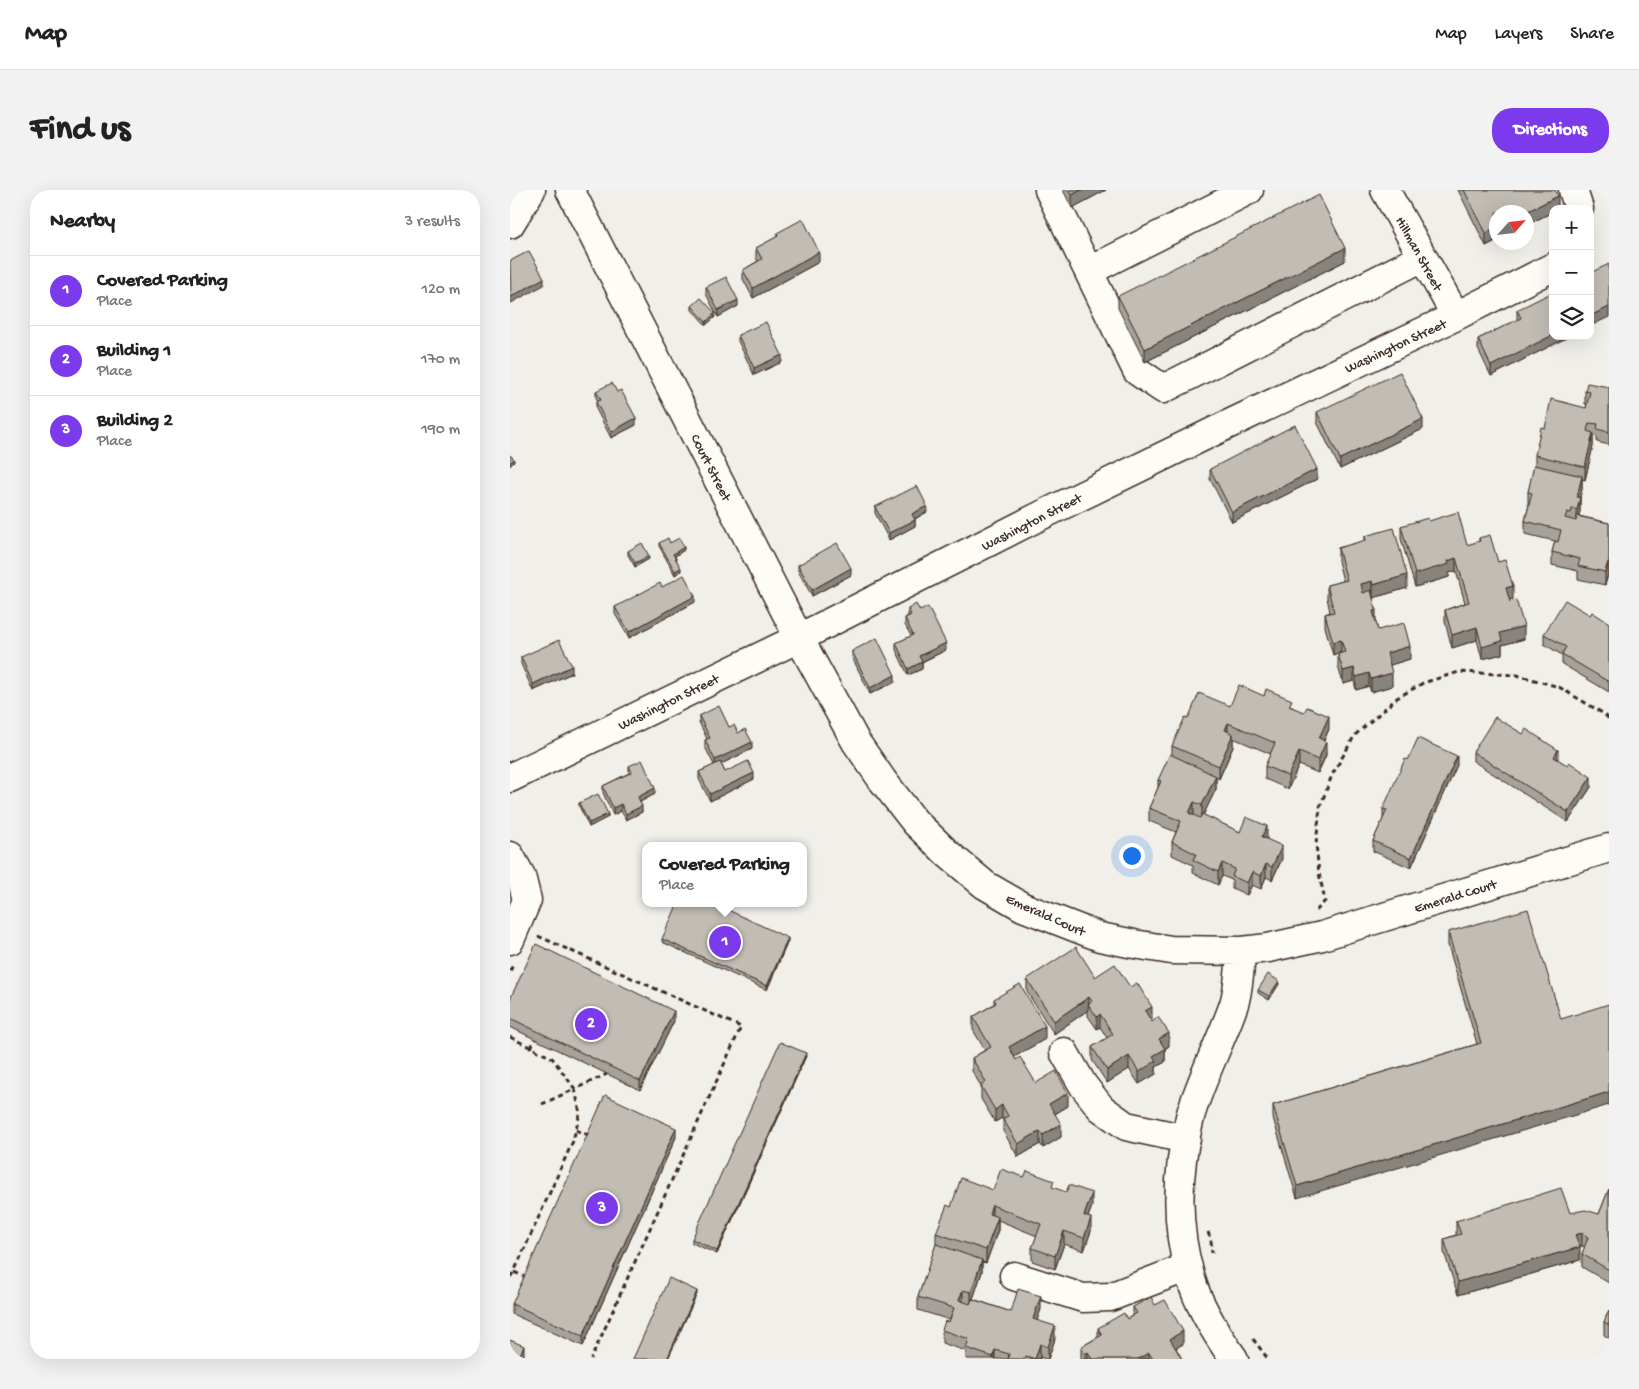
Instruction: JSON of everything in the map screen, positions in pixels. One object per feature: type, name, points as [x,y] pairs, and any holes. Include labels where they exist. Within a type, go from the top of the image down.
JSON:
[{"type":"street","points":[[510,224],[530,190]]},
{"type":"street","name":"Court Street","points":[[570,190],[799,638],[856,742]]},
{"type":"street","points":[[1049,190],[1137,370],[1162,389],[1423,257]]},
{"type":"street","points":[[1089,271],[1249,190]]},
{"type":"street","name":"Hillman Street","points":[[1385,190],[1456,316]]},
{"type":"street","points":[[1573,190],[1578,205]]},
{"type":"street","name":"Washington Street","points":[[510,778],[799,638],[1036,518],[1456,316],[1549,269]]},
{"type":"street","name":"Emerald Court","points":[[856,742],[915,822],[948,854],[985,885],[1023,907],[1100,937],[1171,950],[1242,951],[1268,948],[1322,936],[1609,848]]},
{"type":"street","points":[[510,856],[521,876],[527,900],[510,940]]},
{"type":"street","points":[[1234,1359],[1218,1335],[1191,1280],[1182,1241],[1179,1196],[1186,1139],[1191,1117],[1235,1001],[1242,951]]},
{"type":"street","points":[[1064,1052],[1083,1084],[1101,1108],[1126,1126],[1186,1139]]},
{"type":"street","points":[[1014,1276],[1083,1298],[1110,1297],[1188,1267]]},
{"type":"path","points":[[537,935],[741,1027],[591,1359]]},
{"type":"path","points":[[510,1037],[552,1058],[575,1088],[580,1113],[574,1141],[510,1277]]},
{"type":"path","points":[[531,1048],[535,1040]]},
{"type":"path","points":[[542,1104],[607,1074]]},
{"type":"path","points":[[576,1130],[591,1136]]},
{"type":"path","points":[[514,1272],[528,1278]]},
{"type":"building","points":[[1070,190],[1081,190],[1072,195]]},
{"type":"building","points":[[1464,190],[1555,190],[1558,196],[1534,208],[1534,205],[1489,205],[1489,231],[1486,233]]},
{"type":"building","points":[[1319,195],[1345,248],[1145,349],[1118,296]]},
{"type":"building","points":[[803,219],[819,252],[753,288],[743,270],[762,259],[756,248],[778,236],[777,233]]},
{"type":"building","points":[[529,251],[544,278],[511,297],[510,261]]},
{"type":"building","points":[[1609,264],[1609,307],[1594,314],[1594,295],[1594,271]]},
{"type":"building","points":[[726,277],[738,300],[718,310],[706,287]]},
{"type":"building","points":[[1549,294],[1549,337],[1491,366],[1478,339],[1521,318],[1517,310]]},
{"type":"building","points":[[701,298],[715,313],[706,322],[692,306]]},
{"type":"building","points":[[766,322],[782,355],[754,368],[738,335]]},
{"type":"building","points":[[1400,372],[1423,419],[1340,459],[1317,412]]},
{"type":"building","points":[[612,383],[617,392],[621,390],[636,418],[611,432],[596,402],[601,400],[596,391]]},
{"type":"building","points":[[1587,383],[1609,387],[1609,432],[1597,429],[1598,424],[1589,423],[1587,431],[1593,433],[1585,467],[1535,455],[1541,427],[1545,428],[1551,399],[1586,408],[1590,392],[1585,391]]},
{"type":"building","points":[[1295,425],[1317,469],[1232,512],[1210,469]]},
{"type":"building","points":[[510,455],[514,459],[510,463]]},
{"type":"building","points":[[1534,465],[1582,476],[1577,497],[1580,498],[1577,510],[1572,509],[1571,513],[1567,512],[1565,518],[1576,521],[1577,516],[1609,523],[1609,562],[1605,572],[1578,566],[1580,559],[1552,552],[1555,541],[1558,542],[1561,530],[1525,521],[1532,493],[1528,492]]},
{"type":"building","points":[[917,486],[927,506],[912,514],[915,520],[889,533],[875,507]]},
{"type":"building","points":[[1458,512],[1467,545],[1480,541],[1479,538],[1490,535],[1498,562],[1505,560],[1513,586],[1506,588],[1510,602],[1516,600],[1524,626],[1500,633],[1502,641],[1482,647],[1477,627],[1452,635],[1445,610],[1469,602],[1456,558],[1448,561],[1449,564],[1415,574],[1401,526],[1428,518],[1429,521]]},
{"type":"building","points":[[1394,528],[1407,575],[1373,585],[1372,581],[1361,584],[1363,593],[1371,590],[1376,610],[1373,611],[1378,630],[1404,623],[1410,646],[1387,653],[1392,673],[1371,679],[1369,673],[1356,677],[1354,668],[1343,671],[1338,654],[1345,652],[1341,640],[1333,642],[1325,614],[1334,612],[1327,585],[1347,580],[1338,548],[1366,540],[1365,536]]},
{"type":"building","points":[[668,538],[670,543],[679,538],[684,547],[673,554],[681,568],[675,571],[659,543]]},
{"type":"building","points":[[642,543],[649,556],[635,563],[628,551]]},
{"type":"building","points":[[837,543],[851,568],[812,590],[798,565]]},
{"type":"building","points":[[684,575],[695,596],[629,632],[615,607],[660,583],[662,587]]},
{"type":"building","points":[[1565,600],[1590,615],[1592,612],[1609,623],[1609,682],[1562,654],[1566,647],[1544,634]]},
{"type":"building","points":[[916,604],[920,611],[928,607],[946,643],[919,656],[922,662],[908,669],[896,643],[913,635],[905,618],[911,615],[908,609]]},
{"type":"building","points":[[877,638],[895,675],[870,688],[852,651]]},
{"type":"building","points":[[559,640],[572,666],[533,684],[521,657]]},
{"type":"building","points":[[1239,685],[1264,696],[1266,689],[1292,700],[1289,706],[1304,712],[1307,707],[1329,716],[1319,738],[1326,742],[1318,760],[1299,752],[1288,776],[1265,766],[1275,743],[1228,723],[1225,730],[1233,734],[1219,766],[1172,746],[1185,717],[1188,719],[1199,693],[1230,706]]},
{"type":"building","points":[[719,706],[729,727],[734,725],[738,733],[745,729],[752,742],[715,760],[705,740],[710,738],[699,716]]},
{"type":"building","points":[[1495,717],[1523,734],[1526,729],[1558,750],[1554,757],[1567,765],[1569,762],[1591,777],[1568,812],[1473,752]]},
{"type":"building","points":[[1418,738],[1457,756],[1411,858],[1373,841],[1387,810],[1383,809],[1405,759],[1408,760]]},
{"type":"building","points":[[1170,754],[1216,776],[1202,805],[1194,802],[1189,813],[1200,818],[1202,814],[1240,832],[1246,817],[1267,826],[1262,837],[1282,846],[1272,867],[1266,864],[1261,876],[1252,872],[1247,883],[1232,876],[1235,869],[1222,863],[1218,872],[1193,860],[1196,854],[1172,842],[1181,821],[1149,808],[1161,781],[1158,780]]},
{"type":"building","points":[[642,760],[655,788],[638,797],[642,806],[626,814],[621,804],[613,808],[603,786],[632,772],[629,766]]},
{"type":"building","points":[[748,761],[754,773],[710,794],[699,772],[720,762],[725,772]]},
{"type":"building","points":[[598,794],[608,814],[589,823],[579,803]]},
{"type":"building","points":[[676,907],[722,907],[788,938],[767,986],[662,939]]},
{"type":"building","points":[[1528,909],[1561,1019],[1609,1004],[1609,1092],[1297,1186],[1273,1105],[1481,1043],[1448,932]]},
{"type":"building","points":[[536,944],[674,1011],[640,1081],[510,1018],[510,999]]},
{"type":"building","points":[[1076,947],[1095,977],[1115,964],[1130,987],[1137,983],[1152,1007],[1145,1011],[1152,1022],[1158,1017],[1169,1033],[1159,1039],[1165,1049],[1153,1056],[1156,1061],[1139,1072],[1129,1056],[1107,1070],[1092,1047],[1113,1034],[1100,1014],[1097,1017],[1088,1004],[1092,1001],[1089,997],[1054,1021],[1027,979]]},
{"type":"building","points":[[1268,974],[1279,981],[1269,996],[1258,990]]},
{"type":"building","points":[[1020,984],[1045,1026],[1009,1047],[1016,1060],[1020,1057],[1036,1083],[1056,1071],[1068,1093],[1049,1104],[1061,1124],[1043,1135],[1040,1131],[1018,1144],[1003,1119],[1008,1116],[1002,1105],[995,1110],[981,1086],[986,1082],[972,1058],[991,1047],[973,1017],[996,1003],[994,999]]},
{"type":"building","points":[[780,1042],[806,1053],[717,1251],[692,1239]]},
{"type":"building","points":[[605,1095],[676,1128],[583,1336],[512,1304]]},
{"type":"building","points":[[1001,1169],[1024,1177],[1027,1171],[1054,1181],[1052,1187],[1066,1192],[1069,1185],[1092,1193],[1084,1216],[1091,1218],[1084,1238],[1064,1231],[1055,1256],[1032,1248],[1041,1224],[992,1205],[989,1214],[998,1217],[986,1250],[936,1233],[947,1205],[951,1207],[961,1178],[993,1190]]},
{"type":"building","points":[[1561,1188],[1570,1213],[1585,1210],[1599,1214],[1609,1189],[1609,1270],[1582,1254],[1588,1237],[1582,1233],[1575,1235],[1580,1247],[1458,1282],[1444,1239],[1461,1234],[1456,1221]]},
{"type":"building","points":[[936,1244],[982,1260],[971,1292],[963,1290],[959,1300],[970,1304],[972,1299],[1011,1312],[1018,1289],[1041,1296],[1033,1319],[1055,1326],[1048,1347],[1040,1344],[1035,1359],[1026,1356],[1025,1359],[1008,1359],[1009,1354],[995,1350],[993,1357],[966,1348],[969,1339],[942,1330],[945,1321],[949,1322],[954,1308],[918,1297]]},
{"type":"building","points":[[669,1278],[697,1291],[667,1359],[633,1359]]},
{"type":"building","points":[[1151,1297],[1155,1305],[1165,1300],[1183,1331],[1170,1339],[1182,1359],[1153,1359],[1149,1353],[1138,1359],[1092,1359],[1088,1352],[1085,1354],[1081,1347],[1102,1335],[1098,1328],[1124,1313],[1127,1319],[1137,1313],[1133,1307]]},
{"type":"building","points":[[1609,1310],[1609,1325],[1604,1322]]},
{"type":"building","points":[[510,1340],[524,1346],[518,1359],[510,1359]]},
{"type":"place","name":"Covered Parking","points":[[725,942]]},
{"type":"place","name":"Building 1","points":[[591,1024]]},
{"type":"place","name":"Building 2","points":[[602,1208]]}]
